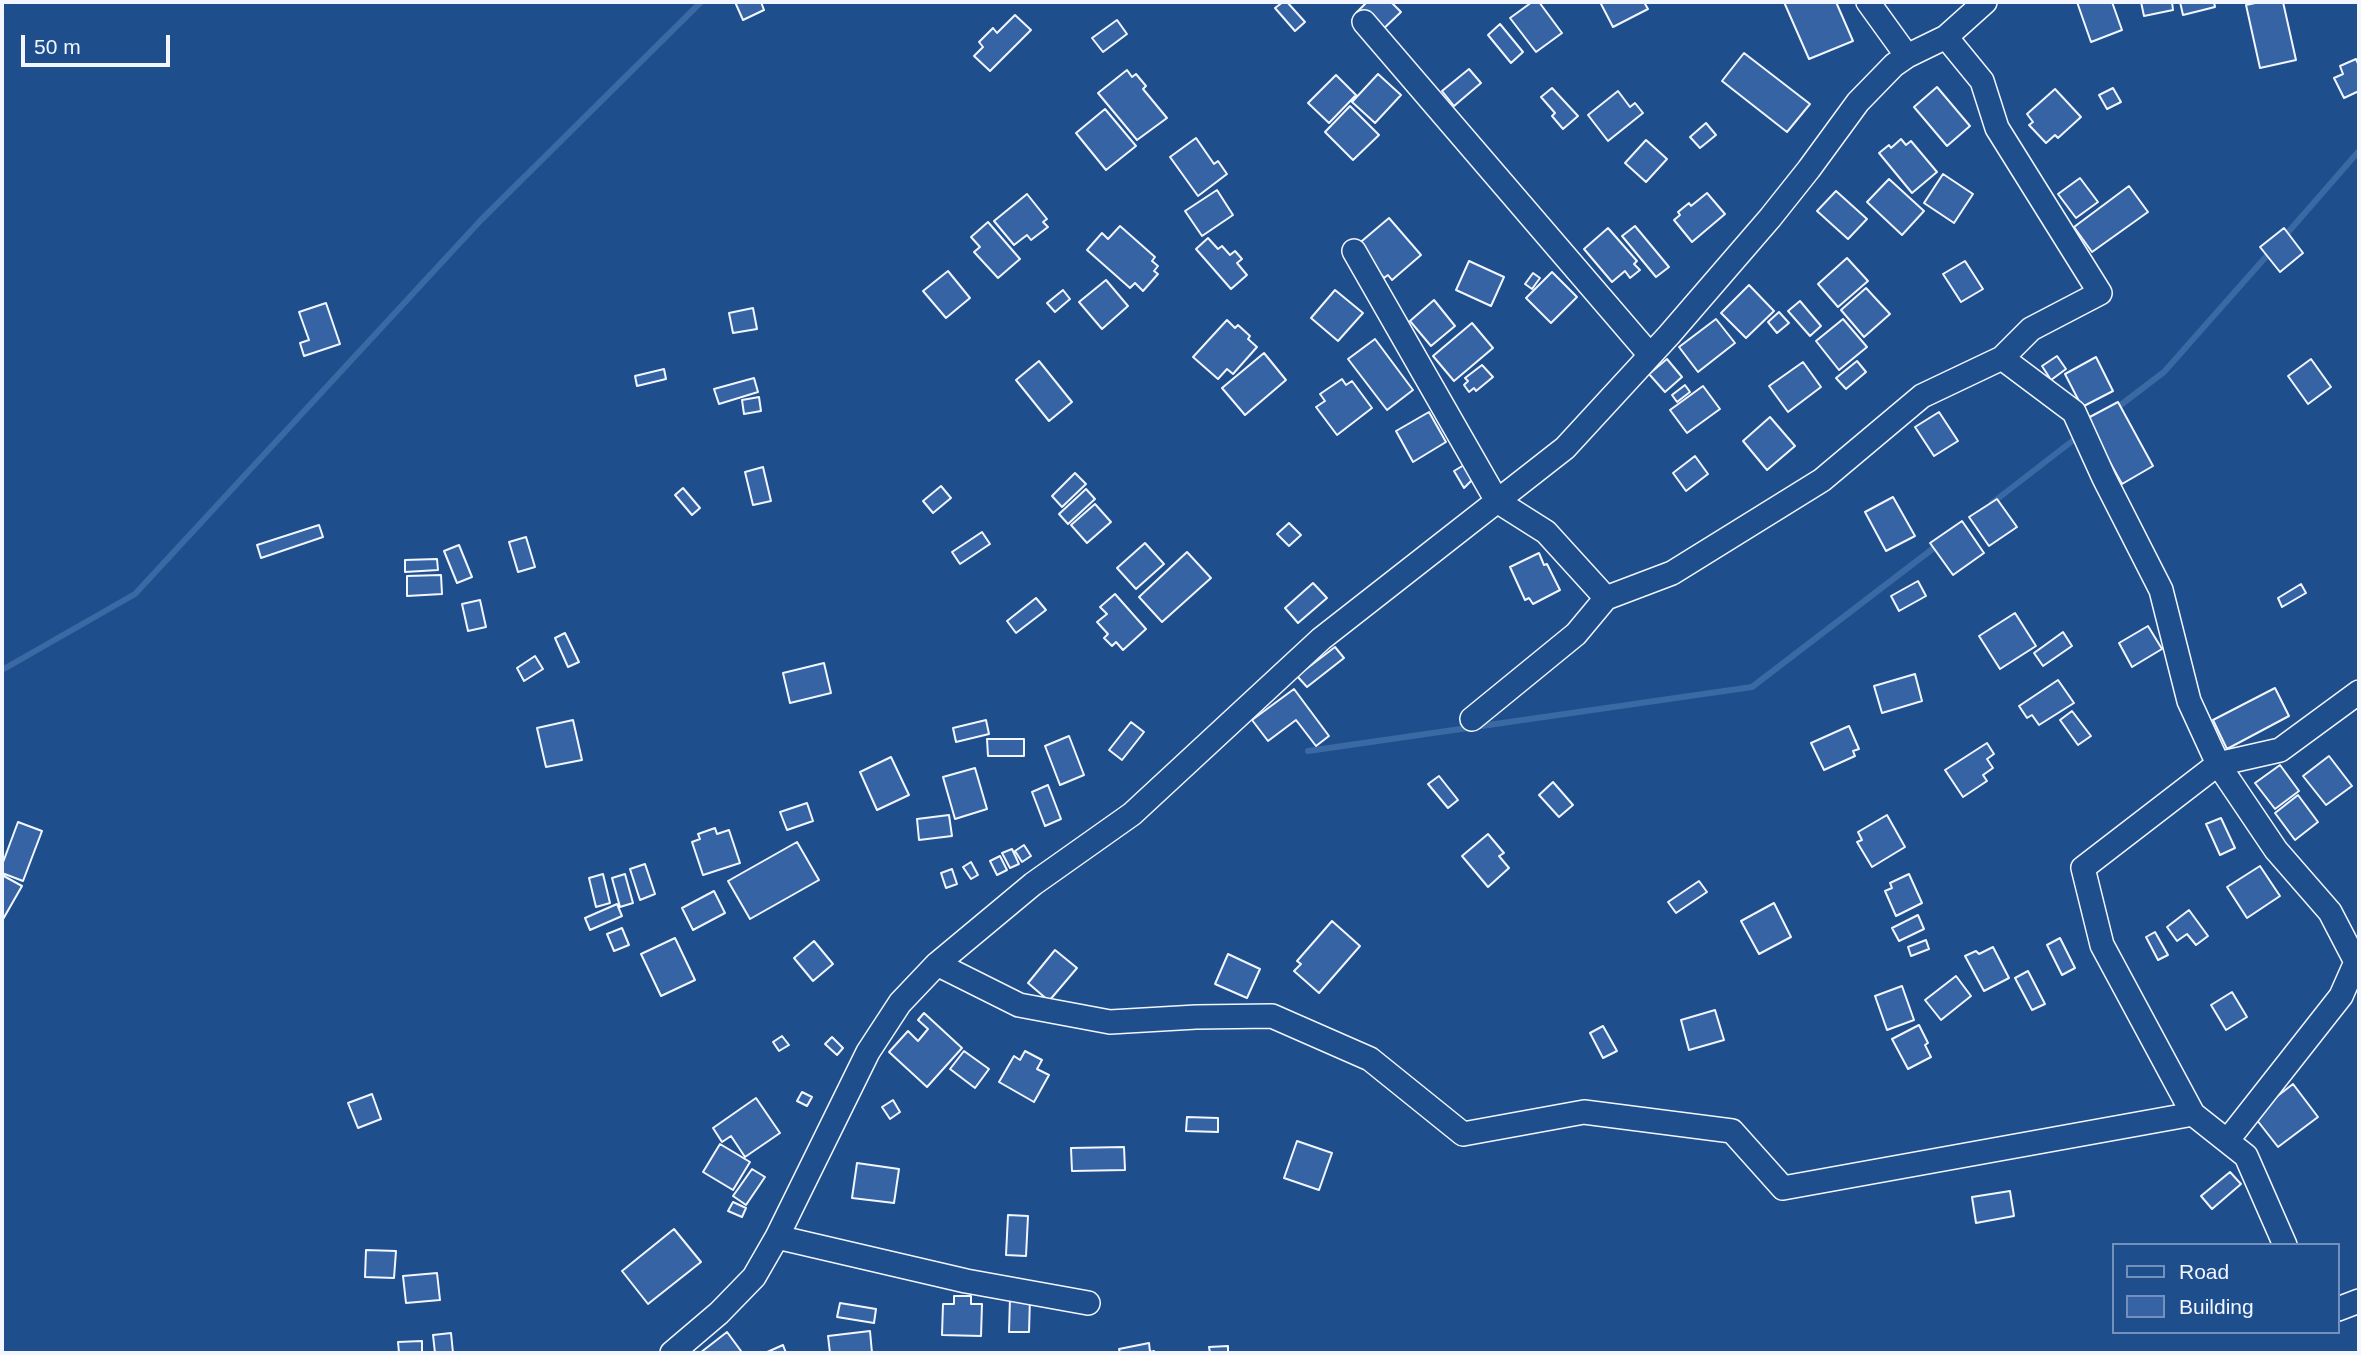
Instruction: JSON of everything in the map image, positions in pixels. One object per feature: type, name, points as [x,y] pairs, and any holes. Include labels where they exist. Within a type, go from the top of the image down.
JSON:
[{"type":"street","points":[[1868,2],[1907,56]]},
{"type":"street","points":[[673,1353],[719,1313],[754,1277],[868,1052],[900,1003],[937,964],[1033,884],[1132,814],[1200,754],[1321,639],[1565,447],[1770,218],[1858,102],[1907,56],[1946,37],[1985,2]]},
{"type":"street","points":[[1364,22],[1650,355]]},
{"type":"street","points":[[1472,719],[1576,634],[1606,598],[1672,573],[1822,480],[1922,396],[2002,358],[2031,329],[2100,293],[1997,128],[1982,81],[1946,37]]},
{"type":"street","points":[[1354,251],[1497,501],[1546,532],[1606,598]]},
{"type":"street","points":[[2002,358],[2074,412],[2161,590],[2189,701],[2218,764],[2276,850],[2330,912],[2356,962],[2341,996],[2227,1141]]},
{"type":"street","points":[[2284,1243],[2246,1156],[2193,1114],[2102,945],[2083,868],[2218,764],[2280,750],[2359,692]]},
{"type":"street","points":[[937,964],[1019,1005],[1110,1022],[1272,1016],[1370,1059],[1463,1134],[1584,1112],[1732,1131],[1783,1188],[2193,1114]]},
{"type":"street","points":[[776,1237],[966,1281],[1088,1303]]},
{"type":"street","points":[[2340,1308],[2359,1301]]},
{"type":"building","points":[[735,2],[761,2],[764,10],[743,20]]},
{"type":"building","points":[[1287,2],[1305,22],[1295,31],[1275,8]]},
{"type":"building","points":[[1367,2],[1391,2],[1401,12],[1377,35],[1356,13]]},
{"type":"building","points":[[1532,2],[1539,2],[1562,33],[1536,52],[1510,18]]},
{"type":"building","points":[[1600,2],[1644,2],[1648,9],[1613,27]]},
{"type":"building","points":[[1784,2],[1836,2],[1853,41],[1809,59]]},
{"type":"building","points":[[2077,2],[2112,2],[2122,30],[2091,42]]},
{"type":"building","points":[[2141,2],[2172,2],[2173,10],[2144,16]]},
{"type":"building","points":[[2180,2],[2214,2],[2215,7],[2183,15]]},
{"type":"building","points":[[2283,2],[2296,60],[2260,68],[2246,5]]},
{"type":"building","points":[[1015,15],[1031,30],[990,71],[974,56],[983,47],[979,42],[993,28],[997,33]]},
{"type":"building","points":[[1117,20],[1127,34],[1103,52],[1092,38]]},
{"type":"building","points":[[1500,24],[1523,52],[1511,63],[1488,35]]},
{"type":"building","points":[[1744,53],[1810,104],[1787,132],[1722,81]]},
{"type":"building","points":[[2356,59],[2359,66],[2359,91],[2344,98],[2334,78],[2343,74],[2340,66]]},
{"type":"building","points":[[1469,69],[1481,83],[1454,106],[1442,91]]},
{"type":"building","points":[[1127,70],[1132,77],[1136,74],[1146,86],[1143,89],[1167,118],[1137,140],[1098,93]]},
{"type":"building","points":[[1378,74],[1401,95],[1375,123],[1352,102]]},
{"type":"building","points":[[1336,75],[1356,95],[1329,123],[1308,103]]},
{"type":"building","points":[[1937,87],[1970,126],[1947,146],[1914,107]]},
{"type":"building","points":[[1552,88],[1578,116],[1563,129],[1552,116],[1555,113],[1541,97]]},
{"type":"building","points":[[2113,88],[2121,102],[2107,109],[2099,95]]},
{"type":"building","points":[[2055,89],[2081,117],[2058,138],[2055,135],[2046,143],[2029,125],[2033,122],[2027,114]]},
{"type":"building","points":[[1618,91],[1630,107],[1635,103],[1643,113],[1608,141],[1588,115]]},
{"type":"building","points":[[1350,106],[1379,135],[1353,160],[1325,132]]},
{"type":"building","points":[[1105,109],[1136,146],[1106,170],[1076,133]]},
{"type":"building","points":[[1706,123],[1716,135],[1700,148],[1690,137]]},
{"type":"building","points":[[1196,138],[1214,164],[1218,161],[1227,174],[1198,196],[1170,157]]},
{"type":"building","points":[[1901,139],[1906,145],[1911,141],[1937,172],[1912,193],[1879,153],[1889,145],[1891,148]]},
{"type":"building","points":[[1646,140],[1667,159],[1646,182],[1625,163]]},
{"type":"building","points":[[1943,174],[1973,194],[1954,223],[1924,203]]},
{"type":"building","points":[[2080,178],[2098,202],[2076,218],[2058,194]]},
{"type":"building","points":[[1889,179],[1924,211],[1902,235],[1867,202]]},
{"type":"building","points":[[2129,186],[2148,212],[2092,252],[2074,227]]},
{"type":"building","points":[[1217,190],[1233,215],[1202,236],[1185,211]]},
{"type":"building","points":[[1836,191],[1867,219],[1848,239],[1817,211]]},
{"type":"building","points":[[1707,193],[1725,214],[1692,242],[1674,220],[1680,215],[1678,212],[1689,203],[1691,206]]},
{"type":"building","points":[[1027,194],[1047,219],[1043,222],[1048,227],[1031,240],[1027,235],[1014,245],[994,221]]},
{"type":"building","points":[[1389,218],[1421,255],[1392,280],[1388,275],[1384,278],[1356,246]]},
{"type":"building","points":[[988,222],[1020,259],[998,278],[974,252],[980,247],[971,237]]},
{"type":"building","points":[[1120,226],[1155,257],[1152,261],[1158,266],[1154,271],[1158,274],[1143,291],[1135,283],[1130,288],[1087,250],[1102,233],[1108,239]]},
{"type":"building","points":[[1635,226],[1669,267],[1656,277],[1622,236]]},
{"type":"building","points":[[1608,228],[1637,261],[1634,264],[1640,270],[1630,278],[1625,271],[1612,282],[1584,249]]},
{"type":"building","points":[[2284,228],[2303,253],[2280,272],[2260,247]]},
{"type":"building","points":[[1208,238],[1218,249],[1222,246],[1230,255],[1235,251],[1242,259],[1237,263],[1247,275],[1231,289],[1196,249]]},
{"type":"building","points":[[1847,258],[1868,281],[1838,307],[1818,284]]},
{"type":"building","points":[[1469,261],[1504,277],[1491,306],[1456,290]]},
{"type":"building","points":[[1965,261],[1983,289],[1961,302],[1943,274]]},
{"type":"building","points":[[948,271],[970,298],[946,318],[923,291]]},
{"type":"building","points":[[1552,272],[1577,297],[1551,323],[1526,298]]},
{"type":"building","points":[[1533,273],[1540,278],[1532,289],[1525,284]]},
{"type":"building","points":[[1106,280],[1128,306],[1102,329],[1079,302]]},
{"type":"building","points":[[1749,285],[1774,311],[1746,338],[1721,313]]},
{"type":"building","points":[[1866,288],[1890,314],[1864,337],[1841,310]]},
{"type":"building","points":[[1063,290],[1070,299],[1055,312],[1047,303]]},
{"type":"building","points":[[1335,290],[1363,313],[1338,341],[1311,318]]},
{"type":"building","points":[[1434,300],[1455,326],[1431,346],[1410,321]]},
{"type":"building","points":[[1800,301],[1821,326],[1810,336],[1788,311]]},
{"type":"building","points":[[326,303],[340,344],[304,356],[300,343],[309,340],[299,312]]},
{"type":"building","points":[[753,308],[757,329],[733,333],[729,313]]},
{"type":"building","points":[[1779,312],[1789,323],[1777,333],[1768,322]]},
{"type":"building","points":[[1716,319],[1735,343],[1698,372],[1679,347]]},
{"type":"building","points":[[1843,319],[1867,347],[1839,370],[1816,341]]},
{"type":"building","points":[[1227,320],[1235,328],[1238,325],[1257,347],[1233,374],[1227,369],[1218,379],[1193,357]]},
{"type":"building","points":[[1472,323],[1493,348],[1454,381],[1433,356]]},
{"type":"building","points":[[1375,339],[1413,390],[1387,410],[1348,359]]},
{"type":"building","points":[[1264,353],[1286,380],[1245,415],[1222,388]]},
{"type":"building","points":[[2057,356],[2066,369],[2051,380],[2042,366]]},
{"type":"building","points":[[2096,357],[2113,391],[2082,407],[2065,374]]},
{"type":"building","points":[[1667,359],[1682,377],[1665,392],[1649,374]]},
{"type":"building","points":[[2311,359],[2331,387],[2308,404],[2288,376]]},
{"type":"building","points":[[1039,361],[1072,402],[1049,421],[1016,380]]},
{"type":"building","points":[[1857,361],[1866,372],[1846,389],[1836,378]]},
{"type":"building","points":[[1803,362],[1821,387],[1788,412],[1769,386]]},
{"type":"building","points":[[1482,365],[1493,377],[1476,391],[1474,388],[1469,392],[1464,385],[1468,381],[1465,378]]},
{"type":"building","points":[[664,369],[666,379],[637,386],[635,376]]},
{"type":"building","points":[[754,378],[758,392],[719,404],[714,389]]},
{"type":"building","points":[[1342,379],[1346,385],[1352,381],[1372,408],[1337,435],[1316,407],[1325,401],[1320,394]]},
{"type":"building","points":[[1685,385],[1690,392],[1677,402],[1672,395]]},
{"type":"building","points":[[1703,386],[1720,409],[1687,433],[1670,410]]},
{"type":"building","points":[[759,397],[761,411],[744,414],[742,400]]},
{"type":"building","points":[[2118,402],[2153,466],[2122,484],[2086,419]]},
{"type":"building","points":[[1429,412],[1446,442],[1413,462],[1396,431]]},
{"type":"building","points":[[1939,412],[1958,441],[1934,456],[1915,427]]},
{"type":"building","points":[[1770,417],[1795,446],[1767,470],[1743,441]]},
{"type":"building","points":[[1695,456],[1708,474],[1686,491],[1673,473]]},
{"type":"building","points":[[1464,465],[1473,479],[1464,488],[1454,471]]},
{"type":"building","points":[[763,467],[771,501],[753,505],[745,472]]},
{"type":"building","points":[[1075,473],[1086,484],[1062,507],[1052,496]]},
{"type":"building","points":[[941,486],[951,498],[933,513],[923,501]]},
{"type":"building","points":[[683,488],[700,508],[692,515],[675,495]]},
{"type":"building","points":[[1086,489],[1095,499],[1068,524],[1059,514]]},
{"type":"building","points":[[1893,497],[1915,536],[1886,551],[1865,512]]},
{"type":"building","points":[[1997,499],[2017,527],[1989,546],[1969,517]]},
{"type":"building","points":[[1095,504],[1111,522],[1087,543],[1071,525]]},
{"type":"building","points":[[1962,521],[1984,553],[1953,575],[1930,543]]},
{"type":"building","points":[[1289,523],[1301,535],[1289,546],[1277,534]]},
{"type":"building","points":[[319,525],[323,537],[261,558],[257,545]]},
{"type":"building","points":[[982,532],[990,544],[960,564],[952,552]]},
{"type":"building","points":[[526,537],[535,567],[518,572],[509,542]]},
{"type":"building","points":[[1145,543],[1164,564],[1136,589],[1117,568]]},
{"type":"building","points":[[459,545],[472,577],[457,583],[444,551]]},
{"type":"building","points":[[1187,552],[1211,578],[1162,622],[1139,597]]},
{"type":"building","points":[[1539,553],[1560,590],[1533,604],[1529,598],[1525,600],[1510,567]]},
{"type":"building","points":[[437,559],[438,570],[405,572],[405,560]]},
{"type":"building","points":[[441,575],[442,594],[407,596],[407,576]]},
{"type":"building","points":[[1918,581],[1926,596],[1899,611],[1891,596]]},
{"type":"building","points":[[1313,583],[1327,598],[1298,623],[1285,608]]},
{"type":"building","points":[[2301,584],[2306,593],[2282,607],[2278,598]]},
{"type":"building","points":[[1115,594],[1146,629],[1123,650],[1116,642],[1112,646],[1104,638],[1108,634],[1097,622],[1107,614],[1100,607]]},
{"type":"building","points":[[1036,598],[1046,610],[1016,633],[1007,621]]},
{"type":"building","points":[[480,600],[486,627],[468,631],[462,604]]},
{"type":"building","points":[[2015,613],[2036,646],[2000,669],[1979,636]]},
{"type":"building","points":[[2148,626],[2162,649],[2132,667],[2119,643]]},
{"type":"building","points":[[2063,632],[2072,646],[2043,666],[2034,653]]},
{"type":"building","points":[[565,633],[579,662],[568,667],[555,638]]},
{"type":"building","points":[[1335,647],[1344,658],[1307,687],[1297,676]]},
{"type":"building","points":[[535,656],[543,669],[524,681],[517,668]]},
{"type":"building","points":[[824,663],[831,693],[790,703],[783,673]]},
{"type":"building","points":[[1915,674],[1922,701],[1882,713],[1874,686]]},
{"type":"building","points":[[2058,680],[2074,703],[2039,725],[2032,715],[2027,718],[2019,706]]},
{"type":"building","points":[[2275,688],[2289,716],[2227,749],[2213,720]]},
{"type":"building","points":[[1294,689],[1329,736],[1316,746],[1296,720],[1268,741],[1252,720]]},
{"type":"building","points":[[2072,711],[2091,736],[2078,745],[2060,720]]},
{"type":"building","points":[[573,720],[582,760],[546,767],[537,728]]},
{"type":"building","points":[[986,720],[989,734],[956,742],[953,728]]},
{"type":"building","points":[[1131,722],[1144,732],[1122,760],[1109,750]]},
{"type":"building","points":[[1849,726],[1859,749],[1853,751],[1855,756],[1824,770],[1811,743]]},
{"type":"building","points":[[1069,736],[1084,775],[1060,785],[1045,746]]},
{"type":"building","points":[[987,739],[1024,739],[1024,756],[988,756]]},
{"type":"building","points":[[1987,743],[1994,754],[1987,759],[1993,768],[1983,775],[1987,781],[1963,797],[1945,770]]},
{"type":"building","points":[[2329,756],[2352,786],[2326,805],[2303,776]]},
{"type":"building","points":[[891,757],[909,795],[877,810],[860,772]]},
{"type":"building","points":[[2280,765],[2299,791],[2275,809],[2255,783]]},
{"type":"building","points":[[975,768],[987,809],[955,819],[943,777]]},
{"type":"building","points":[[1439,776],[1458,800],[1448,808],[1428,784]]},
{"type":"building","points":[[1553,782],[1573,805],[1559,817],[1539,795]]},
{"type":"building","points":[[1048,785],[1061,819],[1045,826],[1032,792]]},
{"type":"building","points":[[2298,795],[2318,822],[2295,840],[2275,813]]},
{"type":"building","points":[[807,803],[813,821],[787,830],[780,812]]},
{"type":"building","points":[[949,815],[952,836],[919,840],[917,819]]},
{"type":"building","points":[[1887,815],[1905,847],[1872,867],[1857,842],[1862,840],[1858,832]]},
{"type":"building","points":[[2221,818],[2235,848],[2220,855],[2206,824]]},
{"type":"building","points":[[18,822],[42,831],[23,881],[2,873],[2,865]]},
{"type":"building","points":[[715,828],[717,834],[729,830],[740,863],[703,875],[692,842],[700,839],[698,834]]},
{"type":"building","points":[[1488,834],[1504,853],[1499,856],[1509,868],[1488,887],[1462,856]]},
{"type":"building","points":[[797,842],[819,880],[750,919],[728,881]]},
{"type":"building","points":[[1024,845],[1031,856],[1022,862],[1015,851]]},
{"type":"building","points":[[1012,849],[1019,864],[1010,868],[1002,853]]},
{"type":"building","points":[[1000,856],[1007,870],[997,875],[990,861]]},
{"type":"building","points":[[971,862],[978,875],[971,879],[963,867]]},
{"type":"building","points":[[645,864],[655,894],[640,900],[630,869]]},
{"type":"building","points":[[2260,866],[2280,896],[2247,918],[2227,887]]},
{"type":"building","points":[[952,869],[957,884],[946,888],[941,873]]},
{"type":"building","points":[[603,874],[610,903],[596,907],[589,878]]},
{"type":"building","points":[[625,874],[633,903],[620,907],[612,878]]},
{"type":"building","points":[[1909,874],[1922,903],[1896,916],[1885,891],[1892,888],[1890,883]]},
{"type":"building","points":[[2,875],[22,886],[2,921]]},
{"type":"building","points":[[1699,881],[1707,892],[1676,913],[1668,902]]},
{"type":"building","points":[[714,891],[725,913],[693,930],[682,908]]},
{"type":"building","points":[[1774,903],[1791,937],[1759,954],[1741,921]]},
{"type":"building","points":[[617,904],[622,916],[590,930],[585,918]]},
{"type":"building","points":[[2189,910],[2208,936],[2196,945],[2187,934],[2177,941],[2167,927]]},
{"type":"building","points":[[1918,915],[1924,929],[1899,941],[1892,928]]},
{"type":"building","points":[[1332,921],[1360,946],[1319,993],[1294,971],[1301,964],[1297,961]]},
{"type":"building","points":[[622,928],[629,945],[614,951],[607,934]]},
{"type":"building","points":[[2155,932],[2168,955],[2158,960],[2146,937]]},
{"type":"building","points":[[675,938],[695,980],[661,996],[641,954]]},
{"type":"building","points":[[2060,938],[2075,968],[2062,975],[2047,945]]},
{"type":"building","points":[[1926,940],[1929,949],[1911,956],[1908,947]]},
{"type":"building","points":[[814,941],[833,964],[813,981],[794,958]]},
{"type":"building","points":[[1993,947],[2009,978],[1984,991],[1965,956],[1976,951],[1979,954]]},
{"type":"building","points":[[1055,950],[1077,968],[1049,1001],[1028,983]]},
{"type":"building","points":[[1228,954],[1260,969],[1247,998],[1215,984]]},
{"type":"building","points":[[2028,971],[2045,1004],[2032,1010],[2015,978]]},
{"type":"building","points":[[1956,976],[1971,996],[1941,1020],[1925,1000]]},
{"type":"building","points":[[1902,986],[1914,1020],[1887,1030],[1875,996]]},
{"type":"building","points":[[2232,992],[2247,1017],[2226,1030],[2211,1005]]},
{"type":"building","points":[[1715,1010],[1724,1040],[1689,1050],[1681,1020]]},
{"type":"building","points":[[924,1013],[962,1048],[927,1087],[889,1052],[908,1031],[918,1041],[928,1029],[918,1020]]},
{"type":"building","points":[[1919,1025],[1928,1043],[1925,1045],[1931,1057],[1908,1069],[1892,1039]]},
{"type":"building","points":[[1603,1026],[1617,1051],[1603,1058],[1590,1033]]},
{"type":"building","points":[[782,1036],[789,1045],[779,1051],[773,1042]]},
{"type":"building","points":[[832,1037],[843,1048],[837,1055],[825,1044]]},
{"type":"building","points":[[964,1051],[989,1069],[975,1088],[950,1069]]},
{"type":"building","points":[[1025,1051],[1042,1060],[1037,1069],[1049,1075],[1034,1102],[999,1082],[1014,1056],[1020,1060]]},
{"type":"building","points":[[2293,1084],[2318,1117],[2278,1147],[2253,1115]]},
{"type":"building","points":[[802,1092],[812,1097],[807,1106],[797,1101]]},
{"type":"building","points":[[372,1094],[381,1119],[358,1128],[348,1103]]},
{"type":"building","points":[[756,1098],[780,1133],[745,1157],[731,1136],[722,1142],[713,1128]]},
{"type":"building","points":[[893,1100],[900,1112],[890,1119],[882,1107]]},
{"type":"building","points":[[1187,1117],[1218,1118],[1218,1132],[1186,1131]]},
{"type":"building","points":[[1297,1141],[1332,1153],[1319,1190],[1284,1178]]},
{"type":"building","points":[[720,1144],[750,1162],[733,1190],[703,1172]]},
{"type":"building","points":[[1124,1147],[1125,1170],[1072,1171],[1071,1148]]},
{"type":"building","points":[[857,1163],[899,1169],[894,1203],[852,1198]]},
{"type":"building","points":[[752,1169],[765,1177],[746,1205],[733,1196]]},
{"type":"building","points":[[2230,1172],[2241,1184],[2212,1209],[2201,1196]]},
{"type":"building","points":[[2010,1191],[2014,1216],[1976,1223],[1972,1197]]},
{"type":"building","points":[[733,1202],[746,1208],[742,1217],[728,1211]]},
{"type":"building","points":[[1008,1215],[1028,1216],[1026,1256],[1006,1255]]},
{"type":"building","points":[[674,1229],[701,1262],[648,1304],[622,1271]]},
{"type":"building","points":[[366,1250],[396,1251],[394,1278],[365,1277]]},
{"type":"building","points":[[437,1273],[440,1300],[406,1303],[403,1276]]},
{"type":"building","points":[[954,1296],[971,1296],[971,1304],[982,1304],[981,1336],[942,1335],[943,1304],[954,1304]]},
{"type":"building","points":[[1010,1298],[1030,1298],[1029,1332],[1009,1332]]},
{"type":"building","points":[[840,1303],[876,1309],[874,1323],[837,1317]]},
{"type":"building","points":[[870,1331],[872,1353],[830,1353],[828,1336]]},
{"type":"building","points":[[727,1332],[741,1351],[739,1353],[700,1353]]},
{"type":"building","points":[[451,1333],[453,1353],[435,1353],[433,1335]]},
{"type":"building","points":[[422,1341],[422,1353],[399,1353],[398,1342]]},
{"type":"building","points":[[1149,1343],[1150,1352],[1155,1353],[1120,1353],[1119,1349]]},
{"type":"building","points":[[783,1345],[786,1353],[765,1353]]},
{"type":"building","points":[[1228,1346],[1228,1353],[1210,1353],[1209,1347]]},
{"type":"waterway","points":[[2,670],[135,594],[481,220],[701,2]]},
{"type":"waterway","points":[[2283,238],[2359,151]]},
{"type":"waterway","points":[[2114,410],[2164,372],[2271,251]]},
{"type":"waterway","points":[[1992,503],[2080,435]]},
{"type":"waterway","points":[[1308,751],[1752,687],[1939,544]]}]
